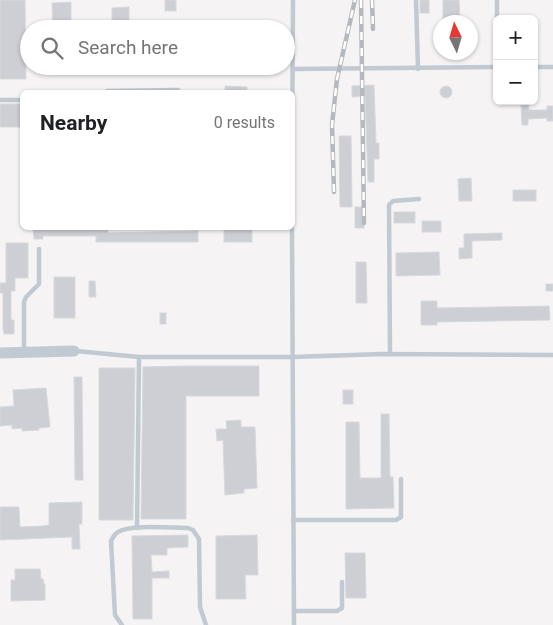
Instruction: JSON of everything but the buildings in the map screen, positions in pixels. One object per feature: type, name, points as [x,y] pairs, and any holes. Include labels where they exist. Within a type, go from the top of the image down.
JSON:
[{"type":"street","points":[[0,353],[74,351]]},
{"type":"lane","points":[[293,0],[293,20]]},
{"type":"lane","points":[[416,0],[418,69]]},
{"type":"lane","points":[[497,0],[497,15]]},
{"type":"lane","points":[[538,66],[553,66]]},
{"type":"lane","points":[[295,69],[493,67]]},
{"type":"lane","points":[[293,75],[293,90]]},
{"type":"lane","points":[[0,100],[20,100]]},
{"type":"lane","points":[[390,354],[389,205],[393,201],[419,199]]},
{"type":"lane","points":[[292,230],[294,625]]},
{"type":"lane","points":[[24,352],[24,302],[26,297],[39,284],[39,248]]},
{"type":"lane","points":[[74,351],[138,357],[292,357],[390,354],[553,355]]},
{"type":"lane","points":[[137,528],[138,357]]},
{"type":"lane","points":[[293,520],[396,520],[401,517],[401,479]]},
{"type":"lane","points":[[122,625],[115,615],[111,542],[117,532],[130,528],[188,528],[198,535],[200,607],[206,625]]},
{"type":"lane","points":[[294,611],[337,611],[342,608],[342,582]]},
{"type":"railway","points":[[334,192],[332,125],[337,79],[355,0]]},
{"type":"railway","points":[[361,0],[364,223]]},
{"type":"railway","points":[[372,0],[373,29]]}]
